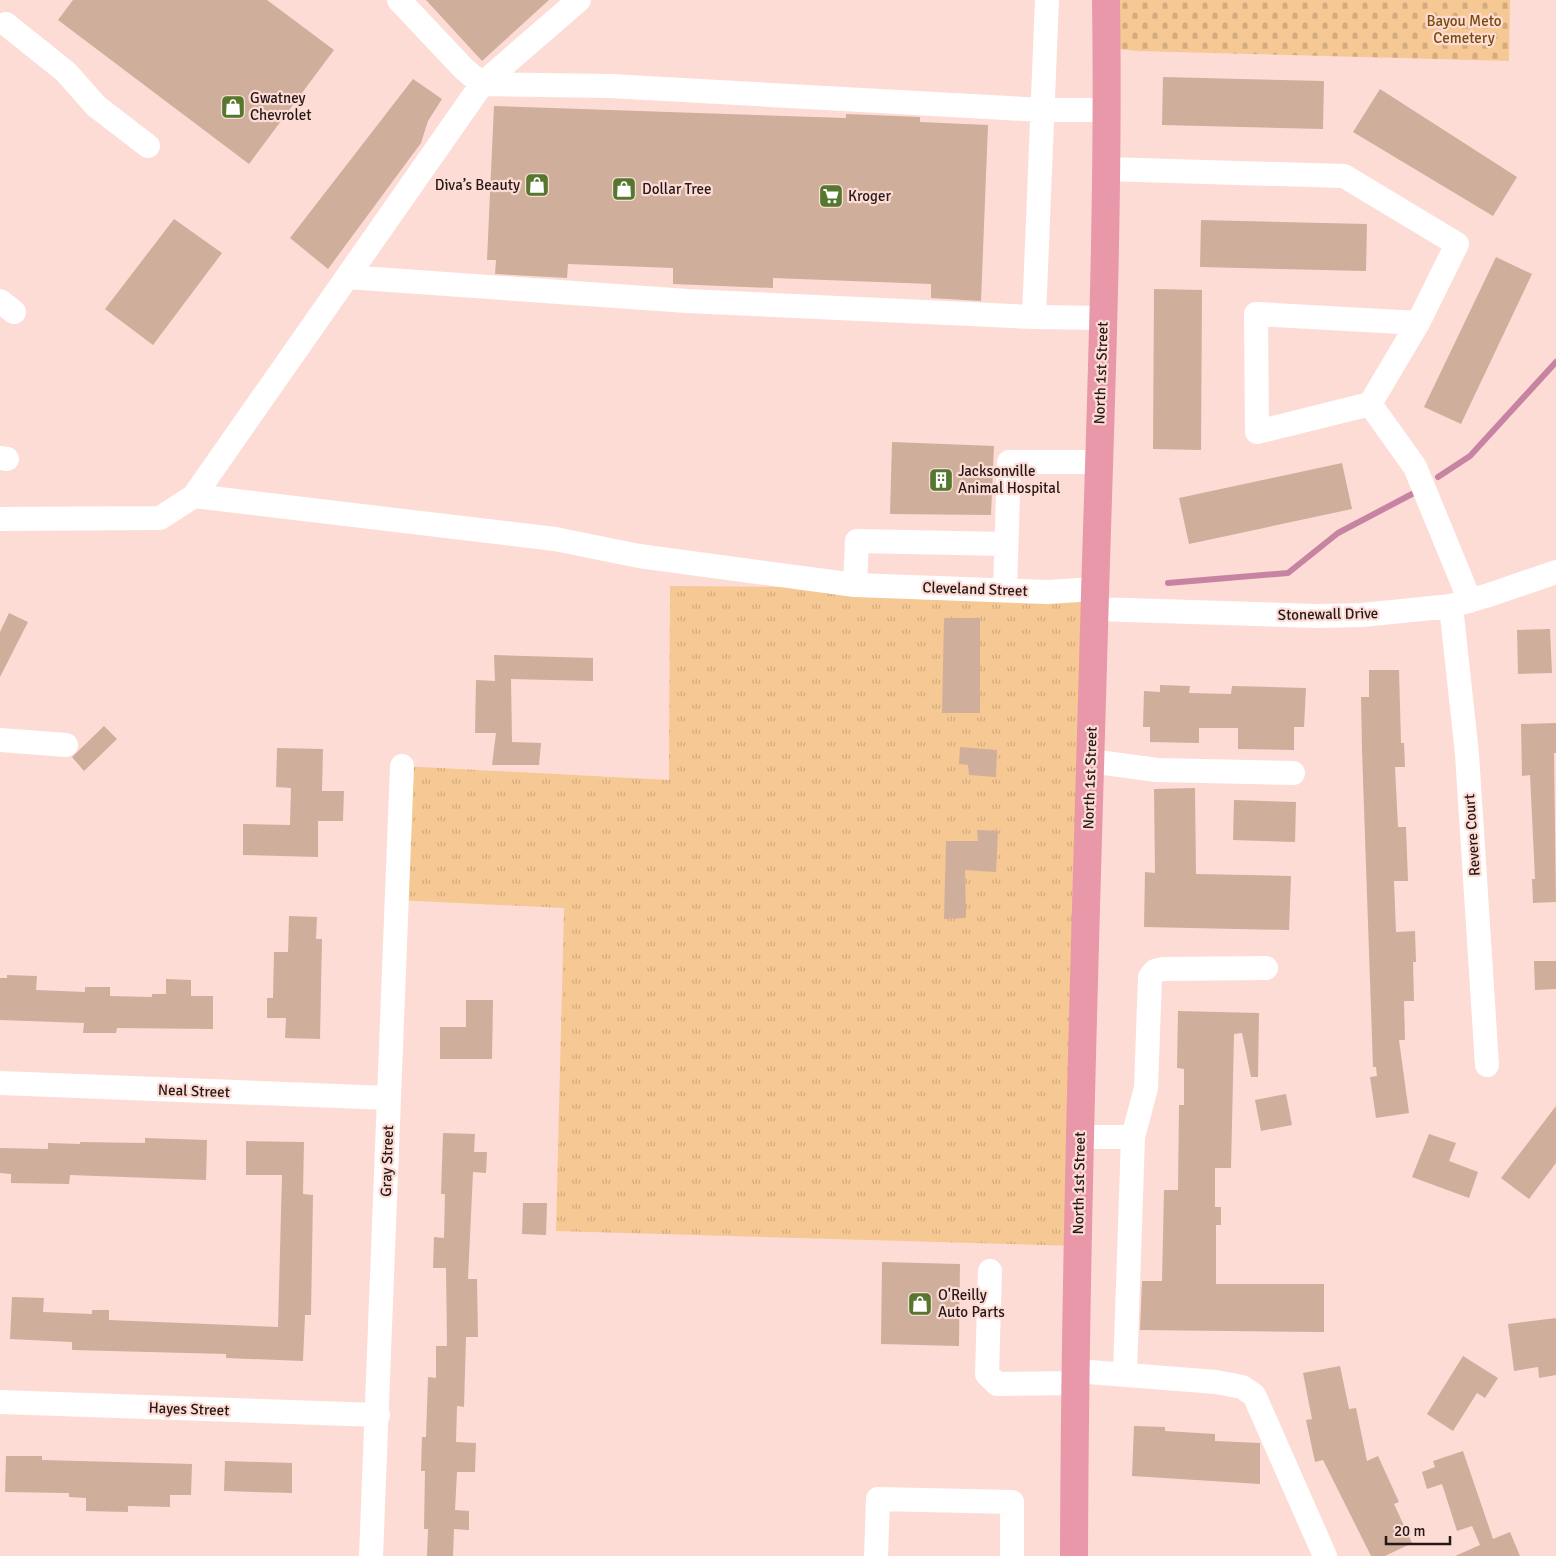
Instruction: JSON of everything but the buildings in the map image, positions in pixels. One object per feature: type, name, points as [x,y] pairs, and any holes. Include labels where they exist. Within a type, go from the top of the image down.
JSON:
[{"type":"main road","name":"North 1st Street","points":[[1074,1556],[1075,1377],[1080,1137],[1103,318],[1107,110],[1106,0]]},
{"type":"street","points":[[399,0],[464,69],[482,84],[610,86],[1044,110],[1107,110]]},
{"type":"street","points":[[0,519],[160,518],[194,496],[482,84],[579,0]]},
{"type":"street","points":[[1034,317],[1041,133],[1044,110],[1047,0]]},
{"type":"street","points":[[6,24],[66,72],[96,106],[148,146]]},
{"type":"street","points":[[1106,169],[1344,176],[1457,244],[1418,323],[1370,404],[1258,432],[1256,314],[1418,323]]},
{"type":"street","points":[[347,277],[687,302],[1034,317],[1103,318]]},
{"type":"street","name":"Revere Court","points":[[1370,404],[1416,467],[1460,603],[1467,754],[1487,1064]]},
{"type":"street","points":[[1005,590],[1009,462],[1099,462]]},
{"type":"street","name":"Cleveland Street","points":[[194,496],[555,539],[639,556],[855,585],[1047,592],[1095,599]]},
{"type":"street","points":[[855,585],[858,541],[1006,544]]},
{"type":"street","name":"Stonewall Drive","points":[[1095,599],[1318,616],[1362,615],[1460,603],[1556,572]]},
{"type":"street","points":[[0,740],[66,745]]},
{"type":"street","points":[[1090,761],[1158,770],[1293,773]]},
{"type":"street","name":"Gray Street","points":[[371,1556],[402,766]]},
{"type":"street","points":[[1125,1373],[1133,1137],[1146,1088],[1150,977],[1155,971],[1163,969],[1266,968]]},
{"type":"street","name":"Neal Street","points":[[0,1083],[389,1098]]},
{"type":"street","points":[[1080,1137],[1133,1137]]},
{"type":"street","points":[[990,1271],[987,1374],[997,1384],[1125,1373],[1216,1382],[1242,1387],[1254,1395],[1325,1556]]},
{"type":"street","name":"Hayes Street","points":[[0,1402],[378,1415]]},
{"type":"street","points":[[876,1556],[878,1499],[1012,1502],[1012,1556]]},
{"type":"green space","name":"Bayou Meto Cemetery","points":[[1106,0],[1510,0],[1509,61],[1139,51],[1107,48]]},
{"type":"green space","points":[[670,586],[1095,589],[1078,1246],[556,1231],[564,908],[397,900],[402,766],[669,780]]},
{"type":"waterway","points":[[1438,477],[1470,456],[1556,362]]},
{"type":"waterway","points":[[1168,583],[1288,573],[1338,533],[1412,494]]},
{"type":"place","name":"Gwatney Chevrolet","points":[[233,107]]},
{"type":"place","name":"Diva’s Beauty","points":[[537,185]]},
{"type":"place","name":"Dollar Tree","points":[[624,189]]},
{"type":"place","name":"Kroger","points":[[831,196]]},
{"type":"place","name":"Jacksonville Animal Hospital","points":[[941,480]]},
{"type":"place","name":"O'Reilly Auto Parts","points":[[920,1304]]}]
